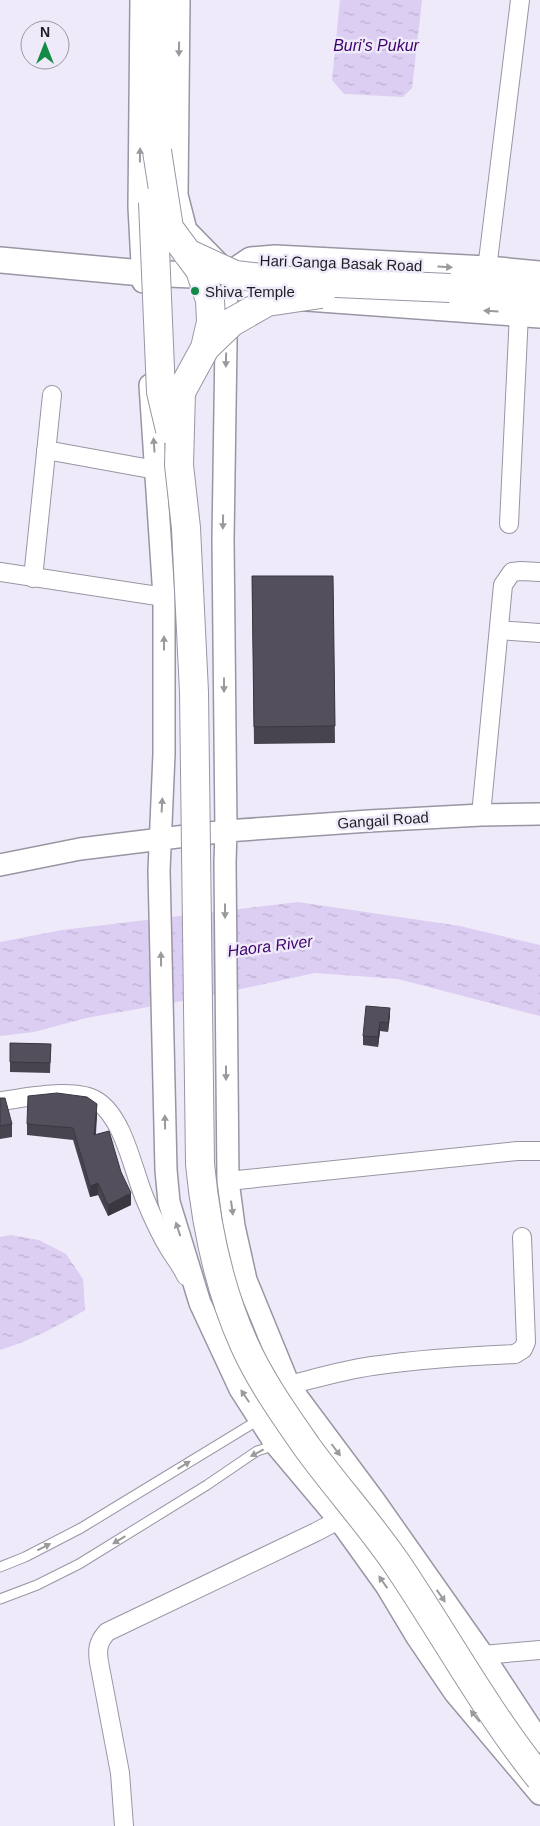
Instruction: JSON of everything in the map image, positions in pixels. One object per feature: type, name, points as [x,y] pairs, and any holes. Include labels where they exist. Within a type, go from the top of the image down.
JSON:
[{"type":"main road","points":[[160,0],[157,151],[153,192],[154,264],[167,468],[186,537],[194,683],[200,1164],[210,1238],[219,1275],[244,1344],[283,1413],[395,1561],[492,1714],[540,1778]]},
{"type":"main road","points":[[157,151],[169,228],[200,270],[210,300],[211,322],[205,348],[181,392],[167,468]]},
{"type":"main road","points":[[187,253],[235,275],[291,280],[450,288],[540,296]]},
{"type":"main road","name":"Hari Ganga Basak Road","points":[[227,276],[251,260],[275,258],[487,269],[540,274]]},
{"type":"main road","points":[[0,260],[142,273],[227,276],[251,294],[530,314]]},
{"type":"main road","points":[[205,348],[232,322],[267,302],[316,294],[450,288]]},
{"type":"street","points":[[141,0],[139,206],[142,273],[167,468],[164,597],[164,754],[159,871],[166,1170],[169,1202],[200,1303]]},
{"type":"street","points":[[180,0],[177,194],[186,230],[228,273],[223,540],[226,1124],[228,1181],[234,1226],[246,1280],[264,1327],[294,1391],[374,1500],[483,1655],[540,1742]]},
{"type":"street","points":[[487,269],[520,0]]},
{"type":"street","points":[[509,524],[530,314]]},
{"type":"street","points":[[33,578],[52,395]]},
{"type":"street","points":[[46,450],[167,468]]},
{"type":"street","points":[[481,815],[503,585],[512,572],[521,570],[540,572]]},
{"type":"street","points":[[0,572],[164,597]]},
{"type":"street","points":[[499,630],[540,633]]},
{"type":"street","name":"Gangail Road","points":[[0,865],[80,848],[226,832],[369,821],[540,814]]},
{"type":"street","points":[[0,1101],[52,1095],[81,1095],[97,1101],[108,1111],[127,1150],[145,1199],[170,1249],[183,1269],[240,1389],[268,1414],[283,1439],[387,1587],[417,1637],[455,1693],[540,1794]]},
{"type":"street","points":[[228,1181],[517,1151],[540,1151]]},
{"type":"street","points":[[294,1391],[334,1373],[372,1366],[418,1360],[515,1354],[523,1350],[526,1342],[522,1237]]},
{"type":"street","points":[[124,1826],[120,1773],[99,1662],[98,1646],[101,1638],[107,1632],[339,1520],[374,1500]]},
{"type":"street","points":[[483,1655],[540,1650]]},
{"type":"lane","points":[[0,1567],[25,1557],[82,1528],[268,1414],[294,1391]]},
{"type":"lane","points":[[0,1599],[37,1585],[79,1564],[207,1486],[257,1451],[283,1439],[312,1418]]},
{"type":"water","name":"Buri's Pukur","points":[[340,0],[422,0],[412,88],[403,97],[344,94],[332,80]]},
{"type":"water","name":"Haora River","points":[[298,902],[460,926],[540,945],[540,1016],[398,979],[315,973],[199,998],[86,1018],[34,1032],[0,1036],[0,942],[62,930]]},
{"type":"water","points":[[11,1235],[39,1240],[66,1254],[83,1279],[85,1310],[44,1333],[0,1350],[0,1237]]},
{"type":"building","points":[[252,576],[333,576],[335,726],[254,727]]},
{"type":"building","points":[[366,1006],[390,1008],[388,1023],[380,1022],[378,1037],[363,1036]]},
{"type":"building","points":[[10,1043],[51,1044],[50,1063],[10,1062]]},
{"type":"building","points":[[57,1093],[87,1097],[97,1104],[94,1135],[109,1131],[121,1172],[131,1193],[108,1205],[98,1183],[90,1186],[73,1128],[27,1124],[28,1096]]},
{"type":"building","points":[[0,1098],[5,1098],[12,1124],[0,1126]]},
{"type":"place","name":"Shiva Temple","points":[[195,291]]}]
